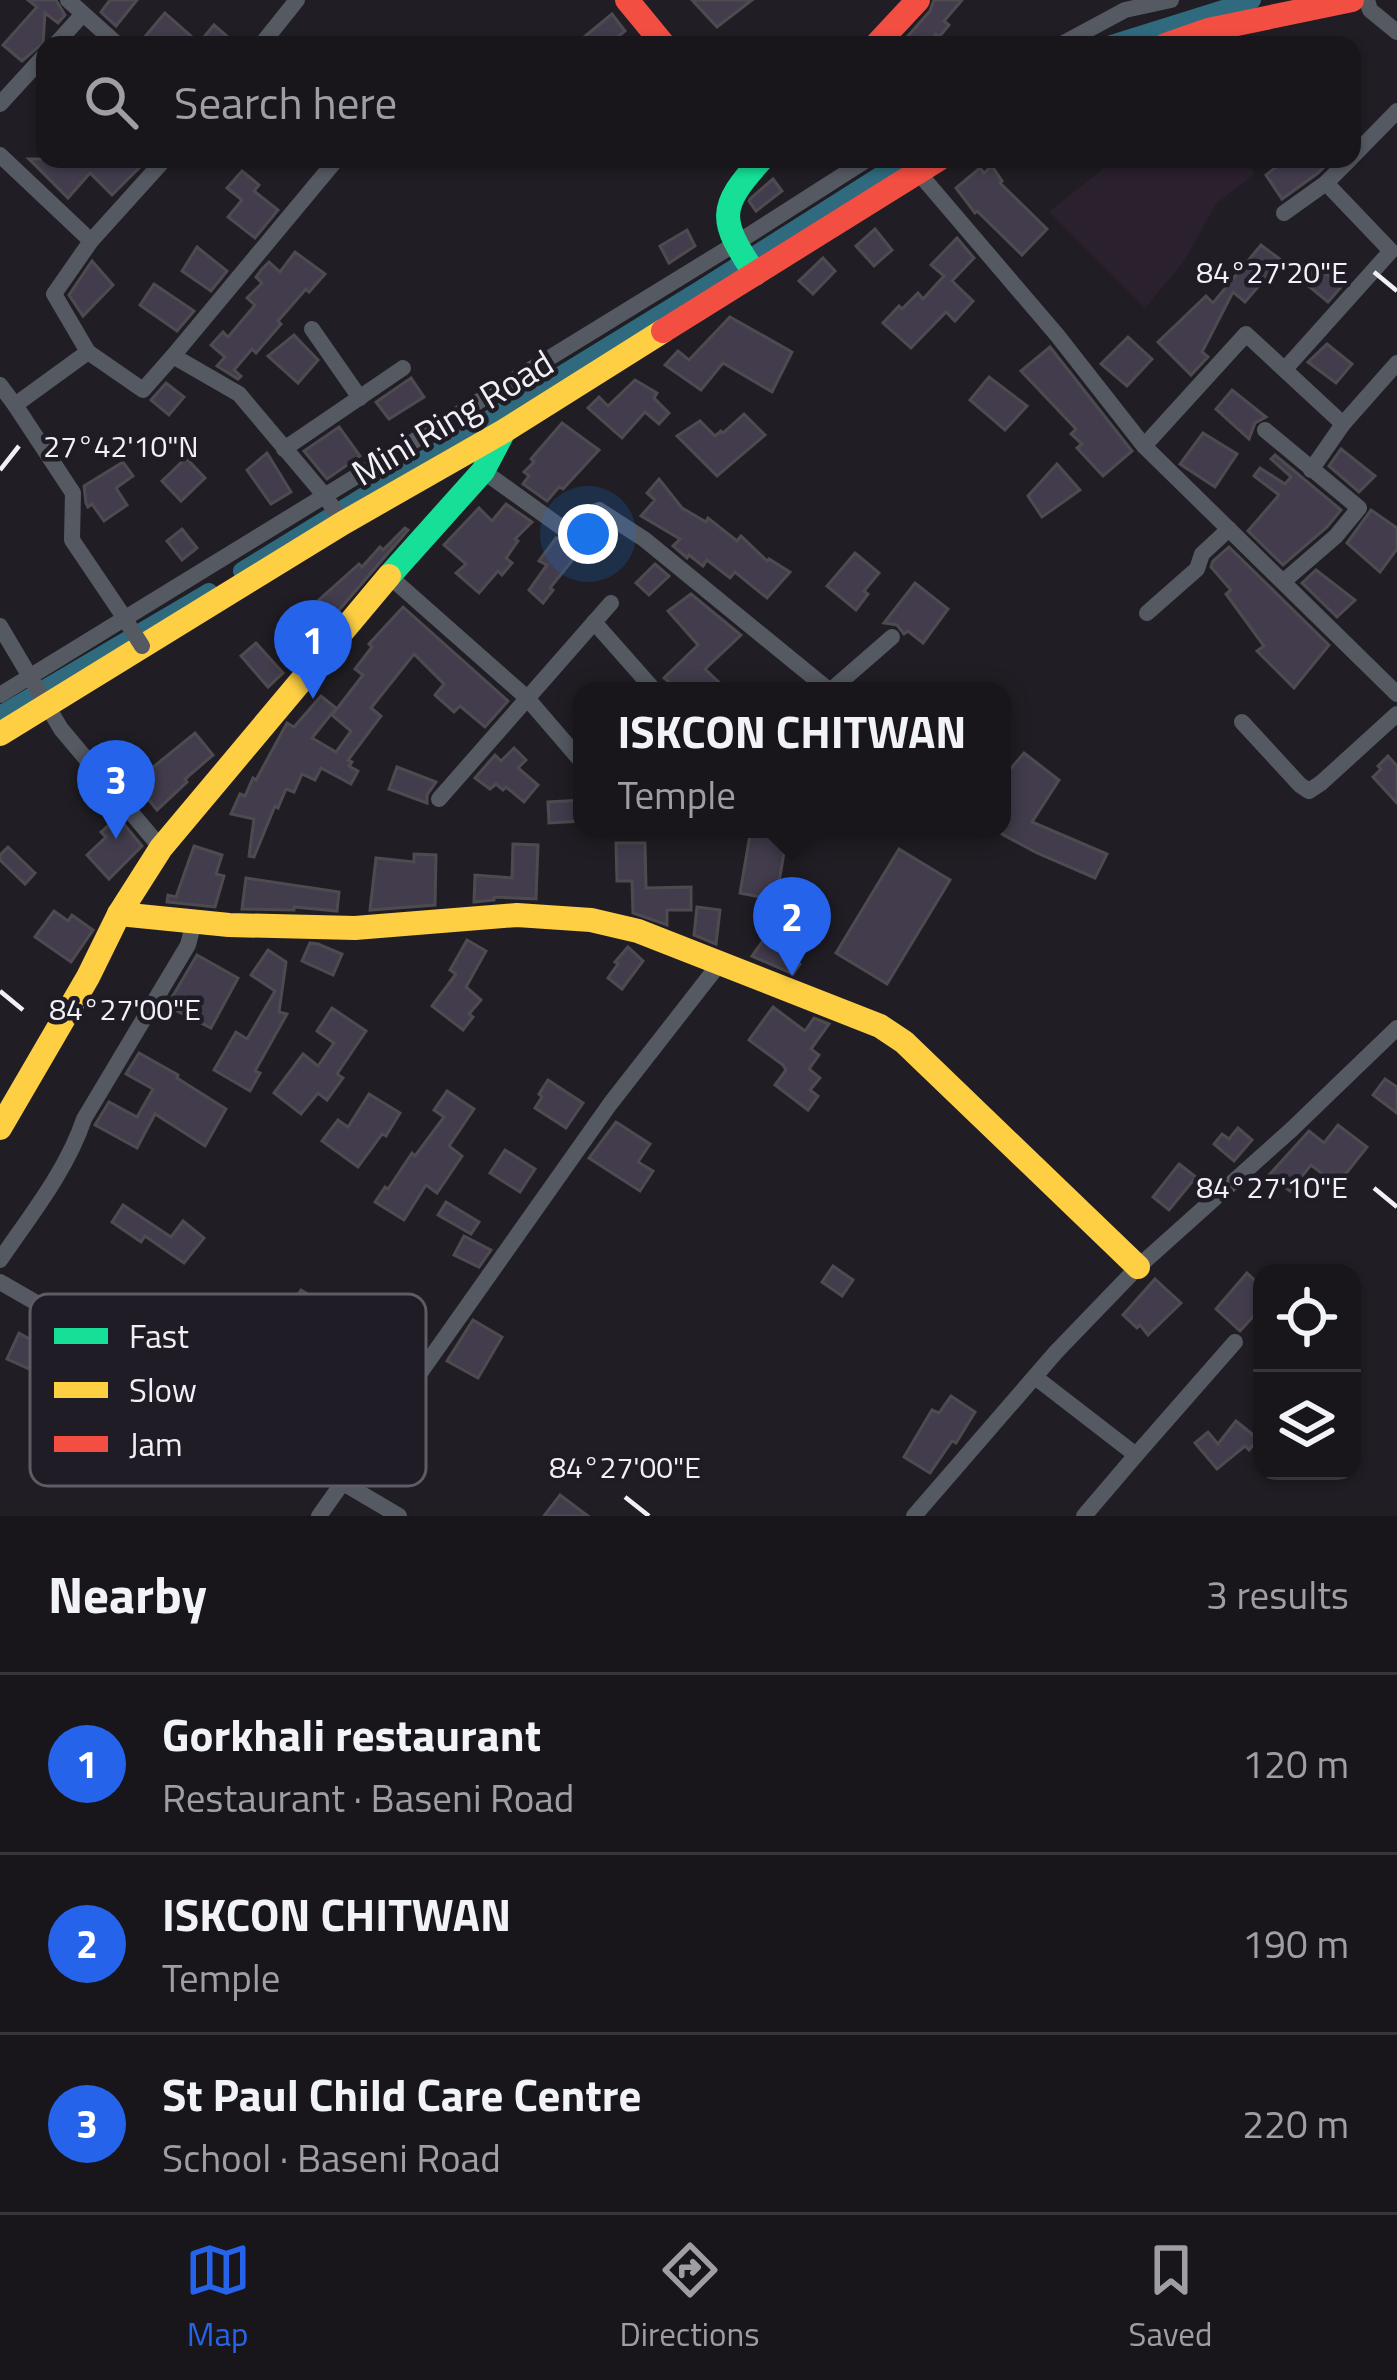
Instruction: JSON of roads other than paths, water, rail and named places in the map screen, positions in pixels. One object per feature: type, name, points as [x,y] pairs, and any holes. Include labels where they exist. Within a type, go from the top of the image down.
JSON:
[{"type":"street","points":[[68,0],[107,36]]},
{"type":"street","points":[[268,36],[297,0]]},
{"type":"street","points":[[627,0],[657,36]]},
{"type":"street","points":[[884,36],[918,0]]},
{"type":"street","points":[[1077,36],[1125,10],[1172,0]]},
{"type":"street","points":[[1191,36],[1352,0]]},
{"type":"street","points":[[1367,0],[1370,10],[1397,32]]},
{"type":"street","points":[[63,36],[82,15]]},
{"type":"street","points":[[0,104],[36,65]]},
{"type":"street","points":[[1361,148],[1397,111]]},
{"type":"street","points":[[0,155],[91,241]]},
{"type":"street","points":[[157,168],[91,241],[54,294],[88,352],[143,390],[330,168]]},
{"type":"street","points":[[744,257],[726,221],[727,205],[734,188],[753,168]]},
{"type":"street","points":[[173,356],[239,394],[336,511],[744,257],[857,168]]},
{"type":"street","name":"Mini Ring Road","points":[[0,734],[38,691],[336,511],[504,430],[744,257],[922,168]]},
{"type":"street","points":[[930,168],[1144,446],[1397,694]]},
{"type":"street","points":[[1284,213],[1341,168]]},
{"type":"street","points":[[1286,368],[1390,251],[1326,183]]},
{"type":"street","points":[[312,329],[360,398]]},
{"type":"street","points":[[1144,446],[1246,334],[1343,424]]},
{"type":"street","points":[[15,405],[88,352]]},
{"type":"street","points":[[1311,470],[1343,424],[1397,363]]},
{"type":"street","points":[[284,449],[404,368]]},
{"type":"street","points":[[0,385],[73,493],[72,540],[134,634]]},
{"type":"street","points":[[0,1128],[161,848],[483,471],[504,430]]},
{"type":"street","points":[[1265,430],[1360,508],[1284,581]]},
{"type":"street","points":[[483,471],[561,527],[599,510],[644,539],[819,682]]},
{"type":"street","points":[[1148,613],[1197,569],[1202,554],[1228,529]]},
{"type":"street","points":[[389,576],[526,697],[573,752]]},
{"type":"street","points":[[439,799],[611,603]]},
{"type":"street","points":[[594,622],[647,682]]},
{"type":"street","points":[[0,626],[61,729],[161,848]]},
{"type":"street","points":[[840,682],[892,637]]},
{"type":"street","points":[[0,694],[38,691]]},
{"type":"street","points":[[1242,722],[1309,791],[1397,714]]},
{"type":"street","points":[[119,914],[356,928],[517,915],[591,920],[638,931],[880,1027],[904,1042],[1138,1267]]},
{"type":"street","points":[[0,1260],[78,1137],[100,1091],[188,945],[194,922]]},
{"type":"street","points":[[426,1366],[610,1104],[720,963]]},
{"type":"street","points":[[916,1515],[1138,1267],[1397,1028]]},
{"type":"street","points":[[0,1282],[30,1299]]},
{"type":"street","points":[[1084,1516],[1235,1342]]},
{"type":"street","points":[[1035,1377],[1136,1455]]},
{"type":"street","points":[[319,1516],[342,1486]]},
{"type":"street","points":[[349,1486],[399,1516]]},
{"type":"waterway","points":[[1137,36],[1252,0]]},
{"type":"waterway","points":[[242,571],[892,168]]},
{"type":"waterway","points":[[0,715],[209,592]]},
{"type":"place","name":"Gorkhali restaurant","points":[[313,699]]},
{"type":"place","name":"St Paul Child Care Centre","points":[[116,839]]},
{"type":"place","name":"ISKCON CHITWAN","points":[[792,976]]}]
